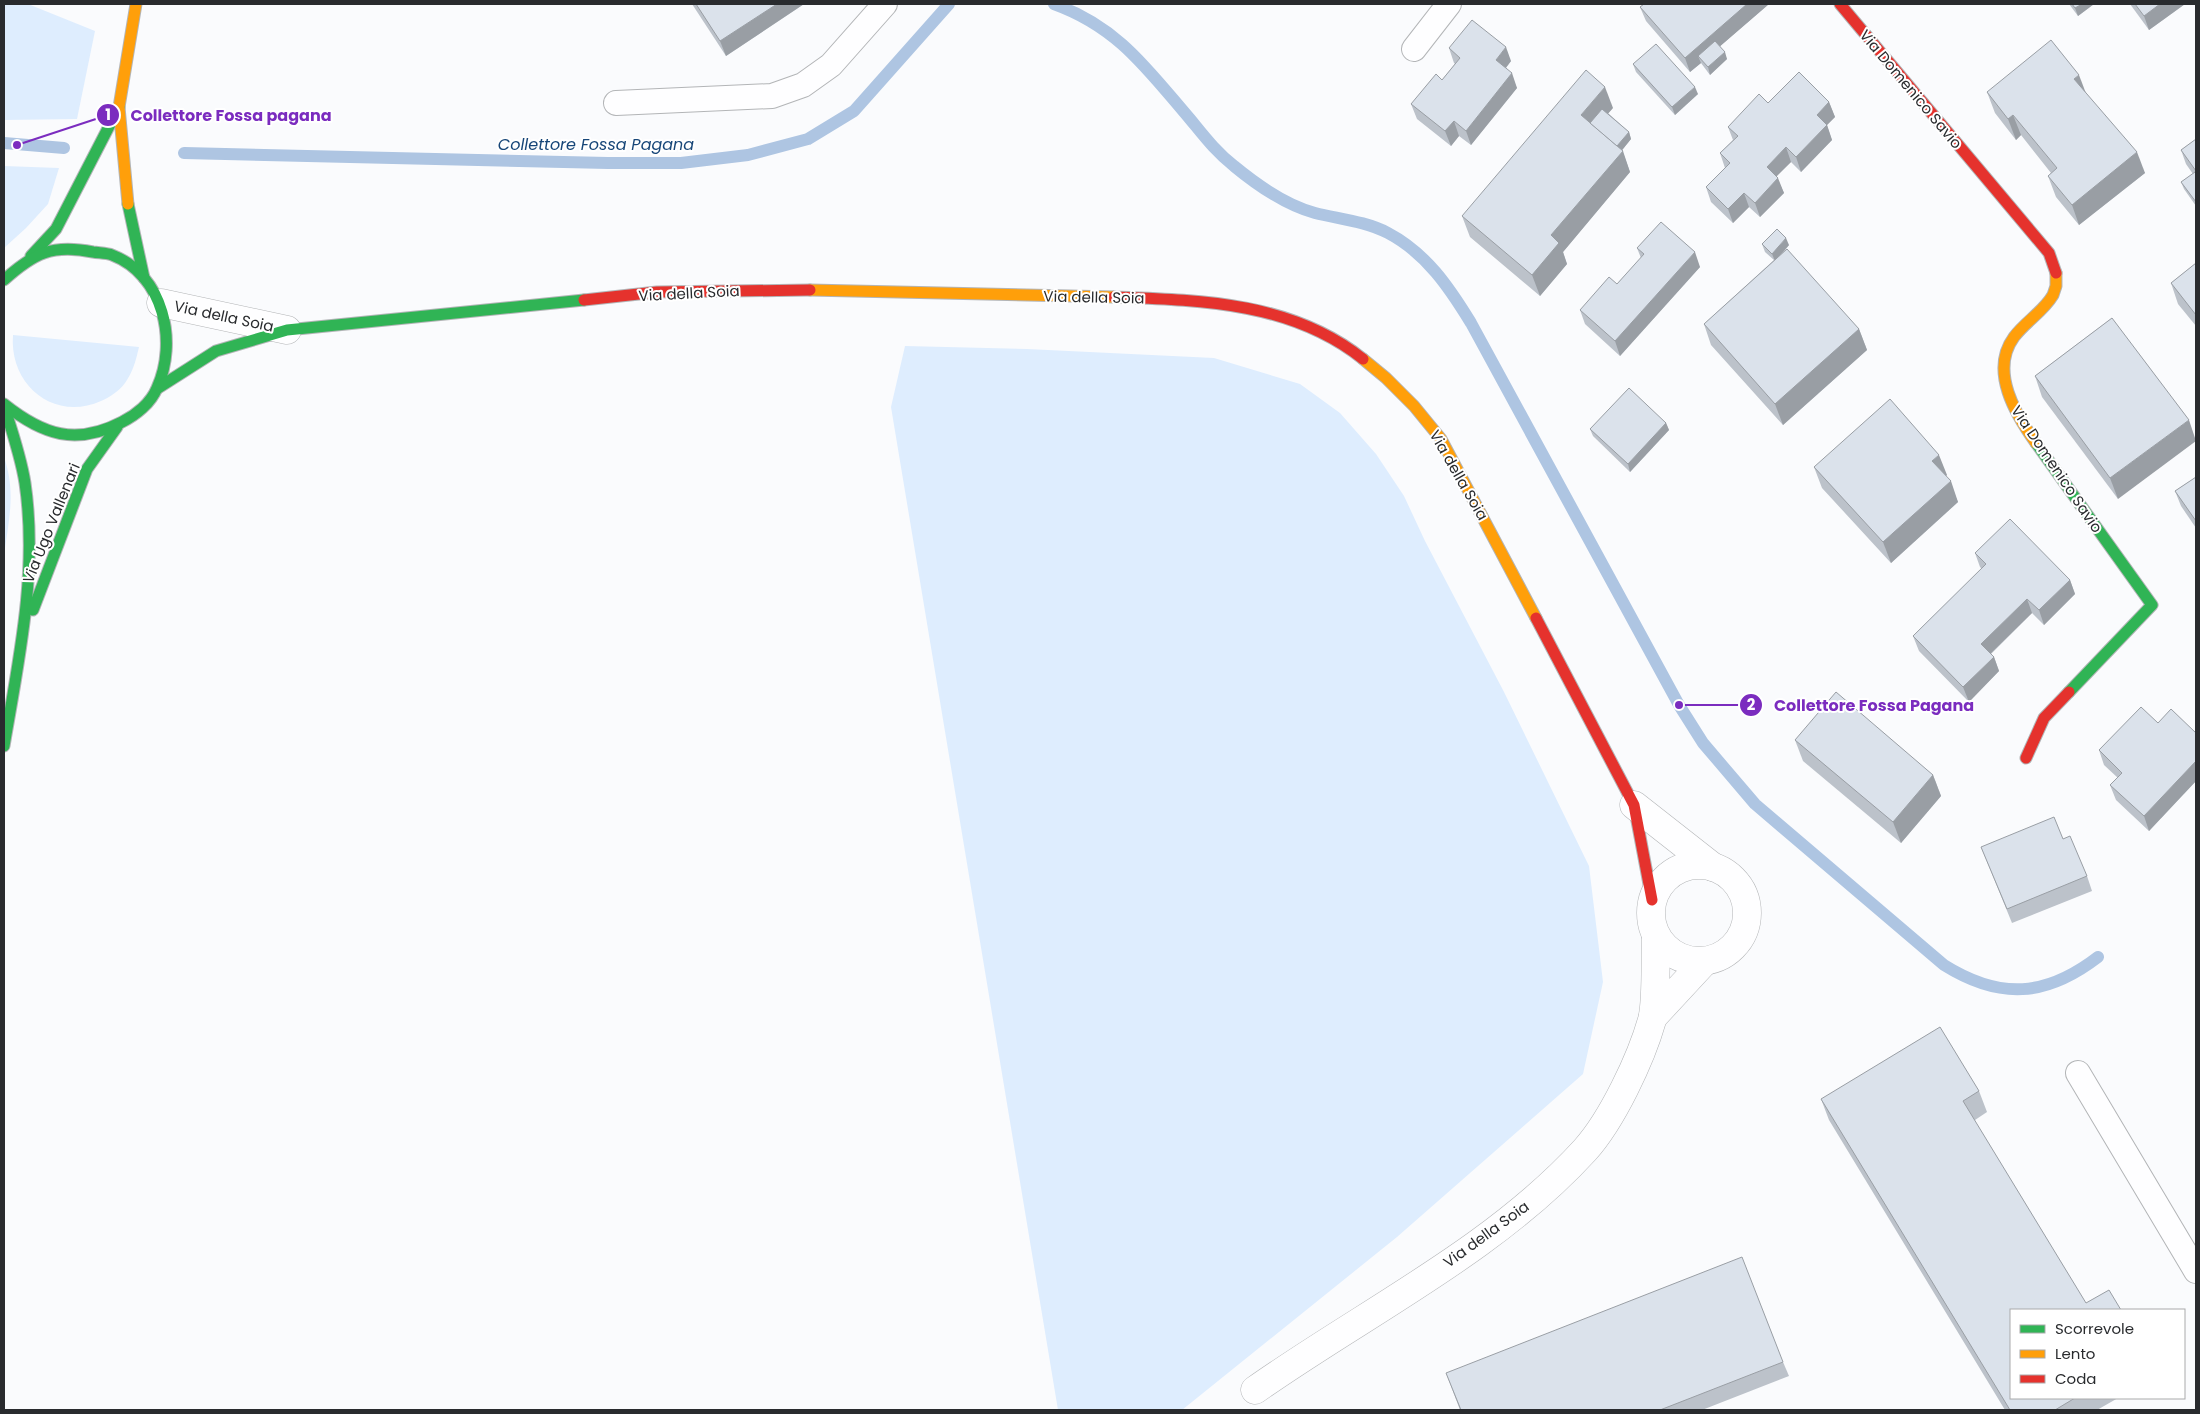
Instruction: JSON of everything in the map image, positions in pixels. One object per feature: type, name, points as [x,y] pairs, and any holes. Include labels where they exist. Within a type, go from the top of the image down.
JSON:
[{"type":"street","name":"Via Ugo Vallenari","points":[[136,4],[119,107],[126,194],[144,278]]},
{"type":"street","name":"Via Domenico Savio","points":[[1840,4],[2049,253],[2057,272],[2055,291],[2043,307],[2012,339],[2006,360],[2005,385],[2014,409],[2027,430],[2152,605],[2044,718],[2026,758]]},
{"type":"street","name":"Via Ugo Vallenari","points":[[4,280],[27,260],[56,229],[119,107]]},
{"type":"street","name":"Via Ugo Vallenari","points":[[4,405],[29,425],[60,435],[89,435],[117,427],[140,411],[158,388],[168,361],[169,332],[161,303],[144,278],[120,258],[92,249],[58,248],[27,260]]},
{"type":"street","name":"Via della Soia","points":[[158,388],[216,351],[287,330],[657,292],[778,289],[1217,301],[1255,308],[1292,319],[1328,336],[1360,356],[1391,380],[1418,408],[1441,439],[1634,805],[1652,900],[1651,918],[1656,936],[1653,1017],[1644,1045],[1623,1089],[1597,1134],[1585,1150],[1541,1193],[1484,1238],[1255,1390]]},
{"type":"street","name":"Via della Soia","points":[[161,303],[287,330]]},
{"type":"street","name":"Via Ugo Vallenari","points":[[4,405],[20,462],[27,502],[28,533],[24,635],[4,746]]},
{"type":"street","name":"Via Ugo Vallenari","points":[[24,635],[87,469],[117,427]]},
{"type":"street","name":"Via della Soia","points":[[1634,805],[1713,867],[1730,876],[1742,890],[1748,908],[1746,927],[1737,944],[1722,956],[1704,962],[1653,1017]]},
{"type":"street","points":[[1652,900],[1661,883],[1676,871],[1694,865],[1713,867]]},
{"type":"street","points":[[1656,936],[1668,952],[1685,960],[1704,962]]},
{"type":"lane","points":[[616,103],[772,96],[803,85],[831,65],[885,4]]},
{"type":"lane","points":[[1414,49],[1449,4]]},
{"type":"lane","points":[[2078,1073],[2196,1272]]},
{"type":"shaded area","points":[[4,4],[28,4],[95,31],[77,119],[4,120]]},
{"type":"shaded area","points":[[4,166],[59,168],[48,204],[4,248]]},
{"type":"shaded area","points":[[13,335],[139,347],[130,375],[125,383],[111,396],[84,406],[67,407],[51,403],[38,395],[27,383],[18,369],[14,353]]},
{"type":"shaded area","points":[[905,346],[1027,349],[1214,358],[1300,384],[1340,413],[1376,454],[1404,496],[1425,541],[1504,692],[1589,866],[1603,982],[1583,1074],[1397,1237],[1182,1410],[1058,1410],[891,407]]},
{"type":"shaded area","points":[[4,457],[8,470],[11,494],[4,555]]},
{"type":"building","points":[[696,4],[777,4],[720,41]]},
{"type":"building","points":[[1644,4],[1747,4],[1685,58],[1640,7]]},
{"type":"building","points":[[2072,4],[2082,4],[2075,8]]},
{"type":"building","points":[[2135,4],[2160,4],[2144,16]]},
{"type":"building","points":[[1472,20],[1506,47],[1496,60],[1512,73],[1466,131],[1454,121],[1445,131],[1411,104],[1436,74],[1442,80],[1460,58],[1449,48]]},
{"type":"building","points":[[2051,40],[2079,75],[2074,79],[2137,152],[2072,205],[2048,176],[2057,168],[2013,115],[2008,119],[1987,92]]},
{"type":"building","points":[[1715,41],[1725,52],[1708,67],[1698,56]]},
{"type":"building","points":[[1656,44],[1695,87],[1672,107],[1633,64]]},
{"type":"building","points":[[1586,70],[1605,87],[1581,115],[1623,151],[1551,235],[1559,243],[1532,275],[1462,216]]},
{"type":"building","points":[[1799,72],[1829,102],[1817,115],[1827,125],[1796,157],[1786,147],[1767,167],[1778,178],[1755,203],[1744,193],[1728,209],[1706,187],[1730,163],[1720,153],[1738,136],[1728,127],[1759,94],[1768,103]]},
{"type":"building","points":[[1602,109],[1629,132],[1617,146],[1590,123]]},
{"type":"building","points":[[2196,139],[2196,171],[2181,150]]},
{"type":"building","points":[[2195,172],[2196,175],[2196,202],[2181,182]]},
{"type":"building","points":[[1661,222],[1695,252],[1615,341],[1580,310],[1609,277],[1617,284],[1644,254],[1637,248]]},
{"type":"building","points":[[1777,229],[1786,238],[1772,254],[1762,244]]},
{"type":"building","points":[[1787,249],[1859,329],[1775,404],[1704,324]]},
{"type":"building","points":[[2196,263],[2196,315],[2171,283]]},
{"type":"building","points":[[2112,318],[2189,420],[2110,478],[2035,376]]},
{"type":"building","points":[[1629,388],[1666,423],[1628,464],[1590,429]]},
{"type":"building","points":[[1890,399],[1939,455],[1932,461],[1951,481],[1883,542],[1814,467]]},
{"type":"building","points":[[2196,477],[2196,521],[2175,491]]},
{"type":"building","points":[[2010,519],[2070,580],[2039,610],[2027,599],[1981,644],[1994,657],[1963,687],[1913,636],[1986,564],[1975,553]]},
{"type":"building","points":[[1836,692],[1933,775],[1893,822],[1795,740]]},
{"type":"building","points":[[2141,707],[2158,723],[2171,709],[2196,733],[2196,761],[2144,816],[2110,785],[2122,773],[2099,750]]},
{"type":"building","points":[[2054,817],[2063,839],[2070,836],[2087,876],[2007,909],[1981,847]]},
{"type":"building","points":[[1940,1027],[1979,1091],[1963,1101],[2086,1303],[2109,1290],[2120,1309],[2010,1309],[2010,1399],[2073,1399],[2055,1410],[2010,1410],[1821,1099]]},
{"type":"building","points":[[1742,1257],[1783,1362],[1660,1410],[1461,1410],[1446,1373]]},
{"type":"waterway","name":"Collettore Fossa Pagana","points":[[184,153],[608,163],[681,163],[748,155],[808,139],[854,111],[949,4]]},
{"type":"waterway","name":"Collettore Fossa Pagana","points":[[1054,4],[1076,13],[1096,25],[1130,51],[1160,83],[1205,138],[1228,161],[1252,180],[1293,205],[1315,213],[1361,223],[1388,233],[1414,250],[1435,272],[1471,323],[1679,705],[1703,743],[1755,804],[1944,965],[1965,976],[1984,984],[2022,989],[2060,980],[2098,957]]},
{"type":"waterway","name":"Collettore Fossa Pagana","points":[[4,143],[64,148]]},
{"type":"traffic: fast","points":[[31,256],[56,229],[119,107]]},
{"type":"traffic: fast","points":[[128,204],[144,278]]},
{"type":"traffic: fast","points":[[4,280],[35,257],[55,250],[79,250],[112,255],[130,265],[144,278],[155,294],[162,312],[166,331],[166,351],[163,370],[157,388],[151,399],[142,408],[122,422],[90,434],[60,434],[32,423],[4,404]]},
{"type":"traffic: fast","points":[[158,388],[216,351],[287,330],[584,300]]},
{"type":"traffic: fast","points":[[4,406],[16,444],[25,483],[29,549],[28,582],[21,648],[4,746]]},
{"type":"traffic: fast","points":[[33,610],[87,469],[117,427]]},
{"type":"traffic: fast","points":[[2036,443],[2152,605],[2069,692]]},
{"type":"traffic: slow","points":[[128,204],[119,107],[136,4]]},
{"type":"traffic: slow","points":[[2036,443],[2021,419],[2008,392],[2004,364],[2007,350],[2014,337],[2053,295],[2056,286],[2056,273]]},
{"type":"traffic: slow","points":[[810,290],[1114,297]]},
{"type":"traffic: slow","points":[[1363,359],[1386,378],[1414,406],[1441,439],[1536,618]]},
{"type":"traffic: jam","points":[[1840,4],[2049,253],[2056,273]]},
{"type":"traffic: jam","points":[[584,300],[657,292],[810,290]]},
{"type":"traffic: jam","points":[[1114,297],[1212,303],[1276,315],[1306,326],[1335,340],[1363,359]]},
{"type":"traffic: jam","points":[[1536,618],[1634,805],[1652,900]]},
{"type":"traffic: jam","points":[[2026,758],[2044,718],[2069,692]]},
{"type":"place","name":"Collettore Fossa pagana","points":[[17,145]]},
{"type":"place","name":"Collettore Fossa Pagana","points":[[1679,705]]}]
